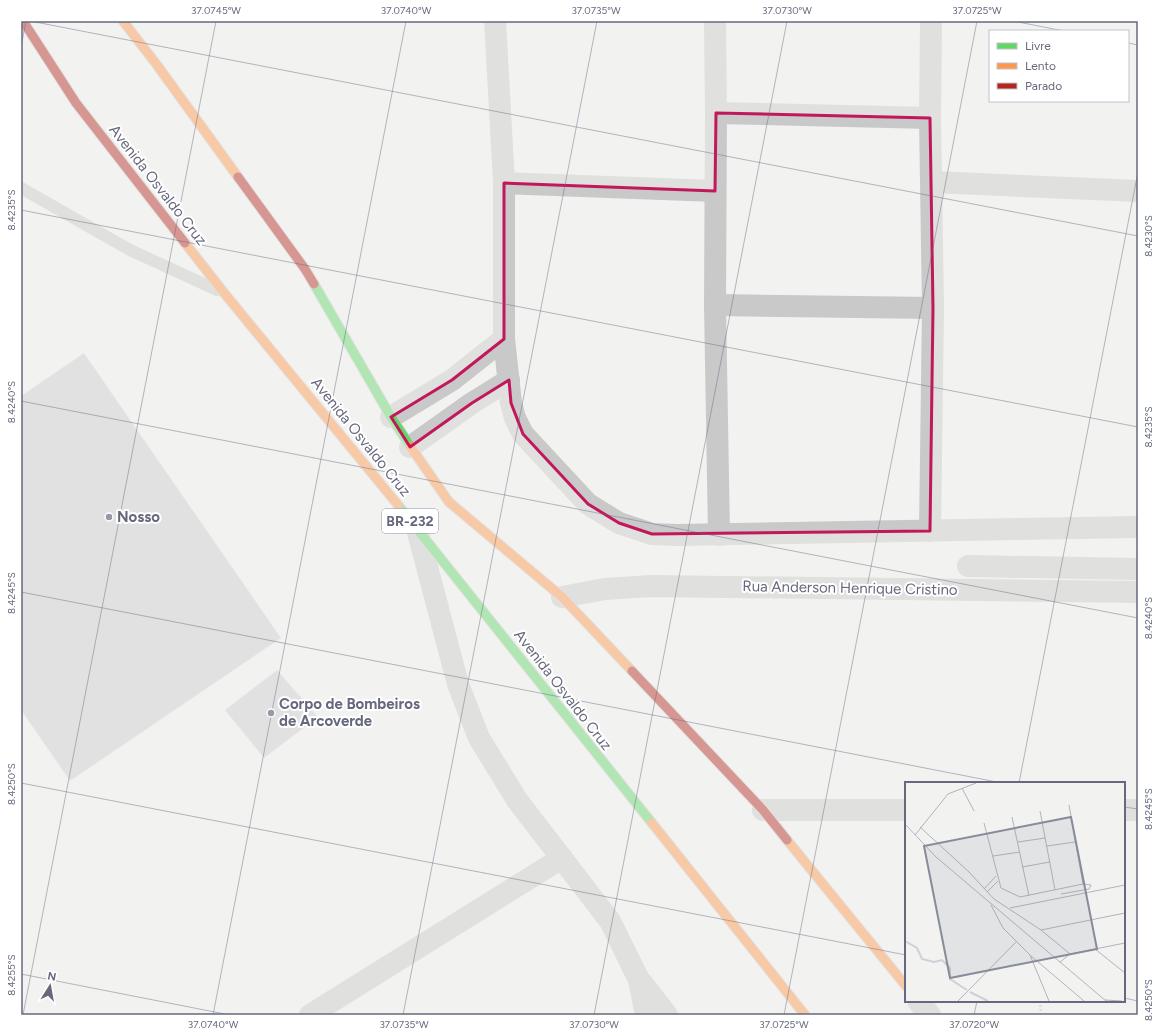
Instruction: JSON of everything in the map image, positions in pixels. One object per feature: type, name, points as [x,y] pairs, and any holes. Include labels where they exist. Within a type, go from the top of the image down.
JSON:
[{"type":"main road","name":"Avenida Osvaldo Cruz","points":[[23,21],[76,103],[225,294],[376,477],[805,1015]]},
{"type":"main road","points":[[123,21],[157,65],[305,269],[391,417],[410,447],[449,502],[562,597],[763,810],[905,985]]},
{"type":"street","points":[[495,21],[504,183],[504,339],[511,403],[515,418],[522,434],[588,504],[619,523],[652,534],[719,535],[1138,527]]},
{"type":"street","points":[[715,21],[716,113],[714,305],[719,535]]},
{"type":"street","points":[[930,531],[933,308],[930,118],[931,21]]},
{"type":"street","points":[[716,113],[930,118]]},
{"type":"street","points":[[932,182],[1138,191]]},
{"type":"street","points":[[504,183],[715,191]]},
{"type":"street","points":[[714,305],[933,308]]},
{"type":"street","points":[[391,417],[452,380],[504,339]]},
{"type":"street","points":[[410,447],[472,403],[509,380]]},
{"type":"street","points":[[417,529],[458,684],[479,738],[517,800],[610,922],[639,980],[667,1015]]},
{"type":"street","points":[[968,566],[1138,569]]},
{"type":"street","name":"Rua Anderson Henrique Cristino","points":[[562,597],[605,589],[651,586],[1138,592]]},
{"type":"street","points":[[763,810],[905,810]]},
{"type":"street","points":[[1125,810],[1138,810]]},
{"type":"street","points":[[310,1015],[562,858]]},
{"type":"street","points":[[639,980],[646,1015]]},
{"type":"street","points":[[919,1002],[930,1015]]},
{"type":"lane","points":[[21,188],[130,250],[225,294]]},
{"type":"path","points":[[1040,1002],[1041,1015]]},
{"type":"highlighted area","points":[[716,113],[930,118],[933,308],[930,531],[652,534],[619,523],[588,504],[523,434],[511,403],[509,380],[472,403],[410,447],[391,417],[452,380],[504,339],[504,183],[715,191]]},
{"type":"building","name":"Nosso","points":[[84,353],[281,638],[70,781],[21,710],[21,396]]},
{"type":"building","name":"Corpo de Bombeiros de Arcoverde","points":[[277,670],[318,717],[264,758],[225,710]]},
{"type":"traffic: fast","points":[[314,284],[391,417],[410,446]]},
{"type":"traffic: fast","points":[[398,505],[652,823]]},
{"type":"traffic: slow","points":[[123,21],[157,65],[238,177]]},
{"type":"traffic: slow","points":[[185,243],[398,505]]},
{"type":"traffic: slow","points":[[410,446],[449,502],[562,597],[632,671]]},
{"type":"traffic: slow","points":[[652,823],[805,1015]]},
{"type":"traffic: slow","points":[[787,840],[905,985]]},
{"type":"traffic: jam","points":[[23,21],[76,103],[185,243]]},
{"type":"traffic: jam","points":[[238,177],[305,269],[314,284]]},
{"type":"traffic: jam","points":[[632,671],[763,810],[787,840]]},
{"type":"place","name":"Nosso","points":[[109,517]]},
{"type":"place","name":"Corpo de Bombeiros de Arcoverde","points":[[271,713]]}]
